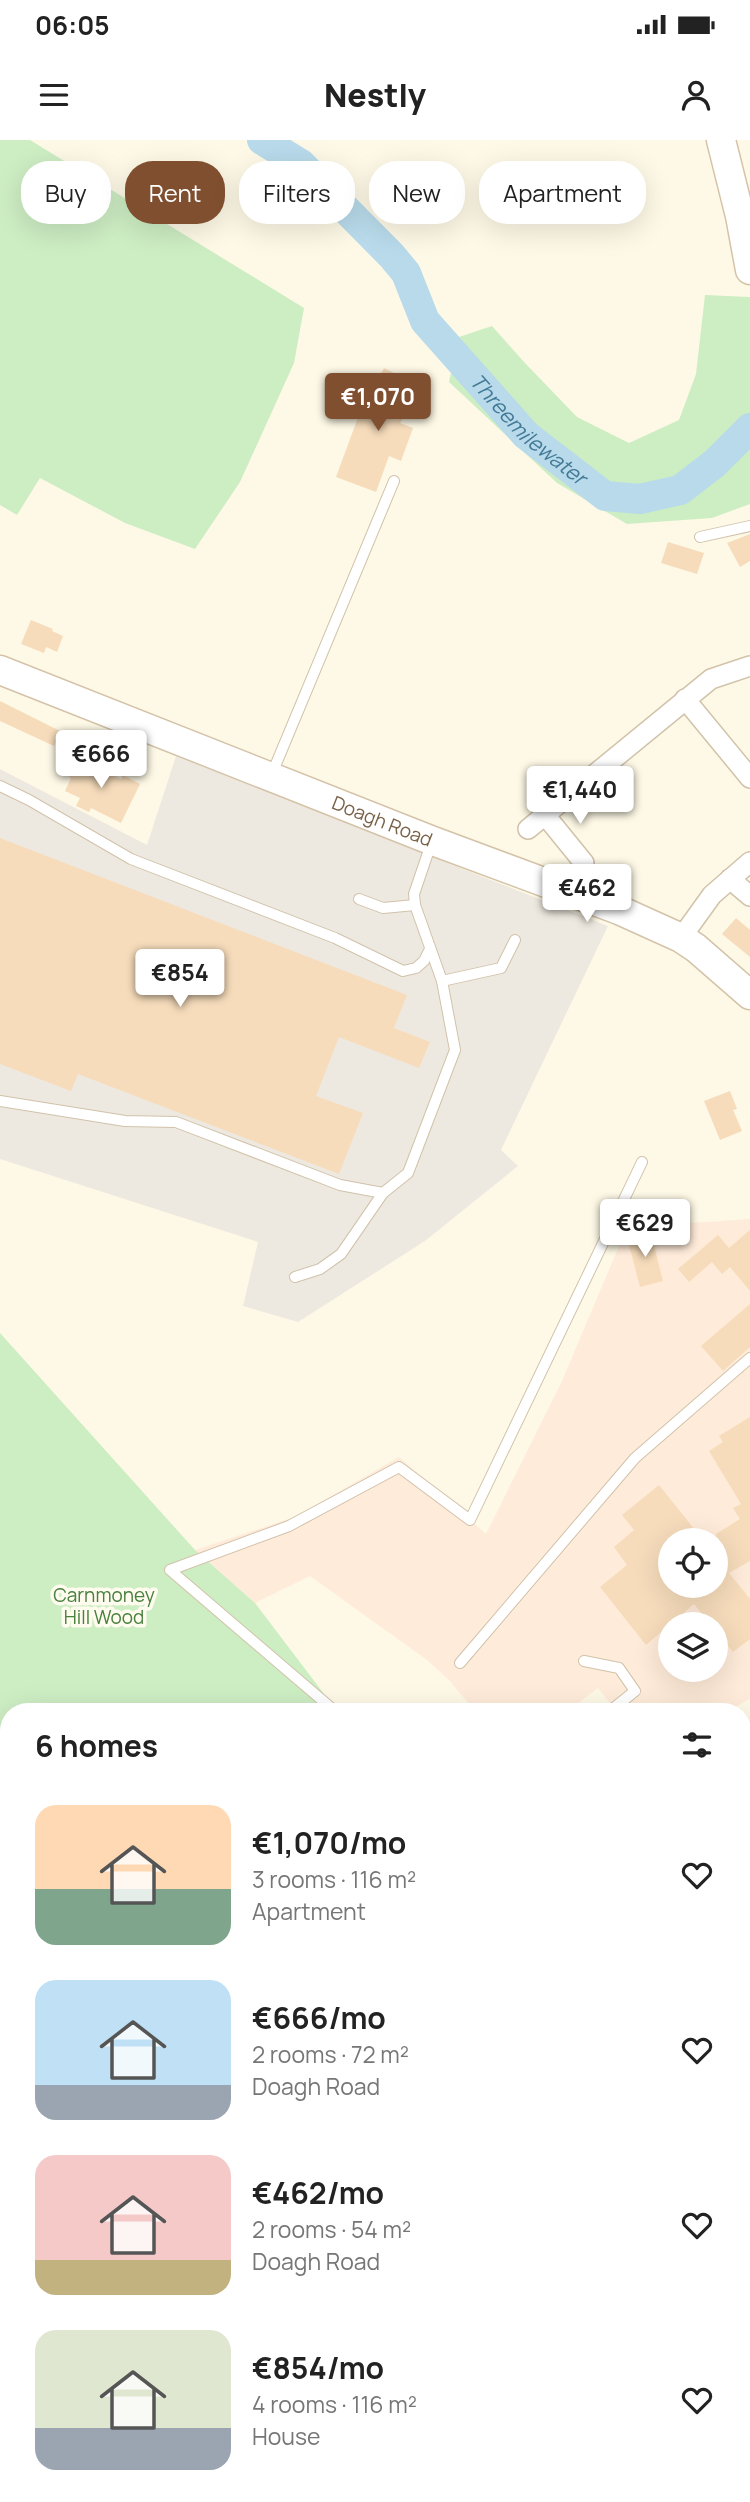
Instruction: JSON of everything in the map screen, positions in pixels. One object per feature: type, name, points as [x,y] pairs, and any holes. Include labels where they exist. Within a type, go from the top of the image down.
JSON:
[{"type":"main road","points":[[721,140],[750,270]]},
{"type":"main road","name":"Doagh Road","points":[[0,670],[433,841],[619,910],[681,938],[750,995]]},
{"type":"street","points":[[528,829],[710,679],[750,666]]},
{"type":"street","points":[[685,699],[750,778]]},
{"type":"street","points":[[545,815],[584,863]]},
{"type":"street","points":[[681,938],[712,895],[750,862]]},
{"type":"street","points":[[730,879],[750,896]]},
{"type":"lane","points":[[271,776],[394,481]]},
{"type":"lane","points":[[700,537],[750,526]]},
{"type":"lane","points":[[0,786],[131,859],[335,939],[403,971],[416,968],[424,961],[430,949]]},
{"type":"lane","points":[[295,1278],[320,1269],[341,1254],[383,1193],[408,1173],[455,1050],[442,981],[415,905],[414,894],[433,841]]},
{"type":"lane","points":[[359,899],[383,908],[415,905]]},
{"type":"lane","points":[[442,981],[501,968],[515,940]]},
{"type":"lane","points":[[0,1101],[125,1121],[176,1122],[340,1185],[383,1193]]},
{"type":"lane","points":[[325,1703],[170,1570],[289,1526],[399,1467],[470,1520],[642,1162]]},
{"type":"lane","points":[[460,1663],[635,1458],[750,1358]]},
{"type":"lane","points":[[584,1661],[619,1668],[635,1691],[620,1703]]},
{"type":"shaded area","points":[[176,756],[608,926],[501,1150],[518,1166],[425,1241],[298,1322],[243,1306],[258,1242],[0,1159],[0,769],[147,845]]},
{"type":"shaded area","points":[[750,1219],[750,1699],[742,1703],[610,1703],[598,1688],[578,1703],[468,1703],[427,1660],[310,1576],[255,1603],[195,1550],[295,1517],[399,1457],[486,1534],[562,1381],[627,1227]]},
{"type":"green space","points":[[0,140],[30,140],[64,161],[21,161],[21,224],[111,224],[111,190],[125,198],[125,224],[167,224],[304,308],[294,363],[240,482],[195,549],[125,523],[40,478],[17,515],[0,505]]},
{"type":"green space","points":[[705,295],[750,297],[750,504],[712,518],[627,524],[557,483],[449,382],[459,337],[492,326],[577,417],[629,443],[679,420],[696,374]]},
{"type":"green space","name":"Carnmoney Hill Wood","points":[[0,1333],[195,1550],[255,1603],[331,1703],[0,1703]]},
{"type":"building","points":[[384,368],[406,379],[402,386],[417,393],[400,423],[413,428],[401,461],[389,456],[376,492],[336,477],[360,412]]},
{"type":"building","points":[[750,534],[750,561],[740,567],[727,543]]},
{"type":"building","points":[[668,542],[704,553],[697,574],[661,563]]},
{"type":"building","points":[[31,620],[63,636],[57,652],[46,647],[44,653],[21,644]]},
{"type":"building","points":[[0,701],[62,732],[54,746],[0,721]]},
{"type":"building","points":[[79,757],[121,779],[123,775],[140,784],[121,823],[91,808],[89,812],[76,806],[80,798],[65,791]]},
{"type":"building","points":[[0,838],[407,995],[394,1028],[430,1042],[419,1068],[339,1037],[316,1096],[363,1113],[339,1174],[78,1074],[71,1091],[0,1064]]},
{"type":"building","points":[[736,918],[750,930],[750,957],[722,934]]},
{"type":"building","points":[[730,1091],[737,1109],[733,1110],[742,1131],[720,1140],[704,1101]]},
{"type":"building","points":[[650,1230],[663,1281],[640,1287],[627,1237]]},
{"type":"building","points":[[750,1230],[750,1291],[730,1267],[722,1274],[712,1262],[689,1282],[678,1269],[718,1235],[729,1248]]},
{"type":"building","points":[[750,1304],[750,1347],[723,1371],[701,1346]]},
{"type":"building","points":[[750,1417],[750,1561],[729,1573],[750,1599],[750,1639],[733,1652],[728,1646],[728,1612],[700,1612],[694,1604],[685,1612],[658,1612],[658,1635],[646,1645],[600,1587],[627,1565],[614,1547],[634,1530],[622,1515],[659,1485],[693,1528],[658,1528],[658,1598],[728,1598],[728,1528],[726,1528],[740,1519],[733,1508],[741,1504],[709,1451],[723,1442],[719,1436]]},
{"type":"waterway","name":"Threemilewater","points":[[262,140],[301,164],[392,256],[406,273],[425,321],[526,435],[605,496],[640,499],[680,490],[715,463],[750,428]]}]
